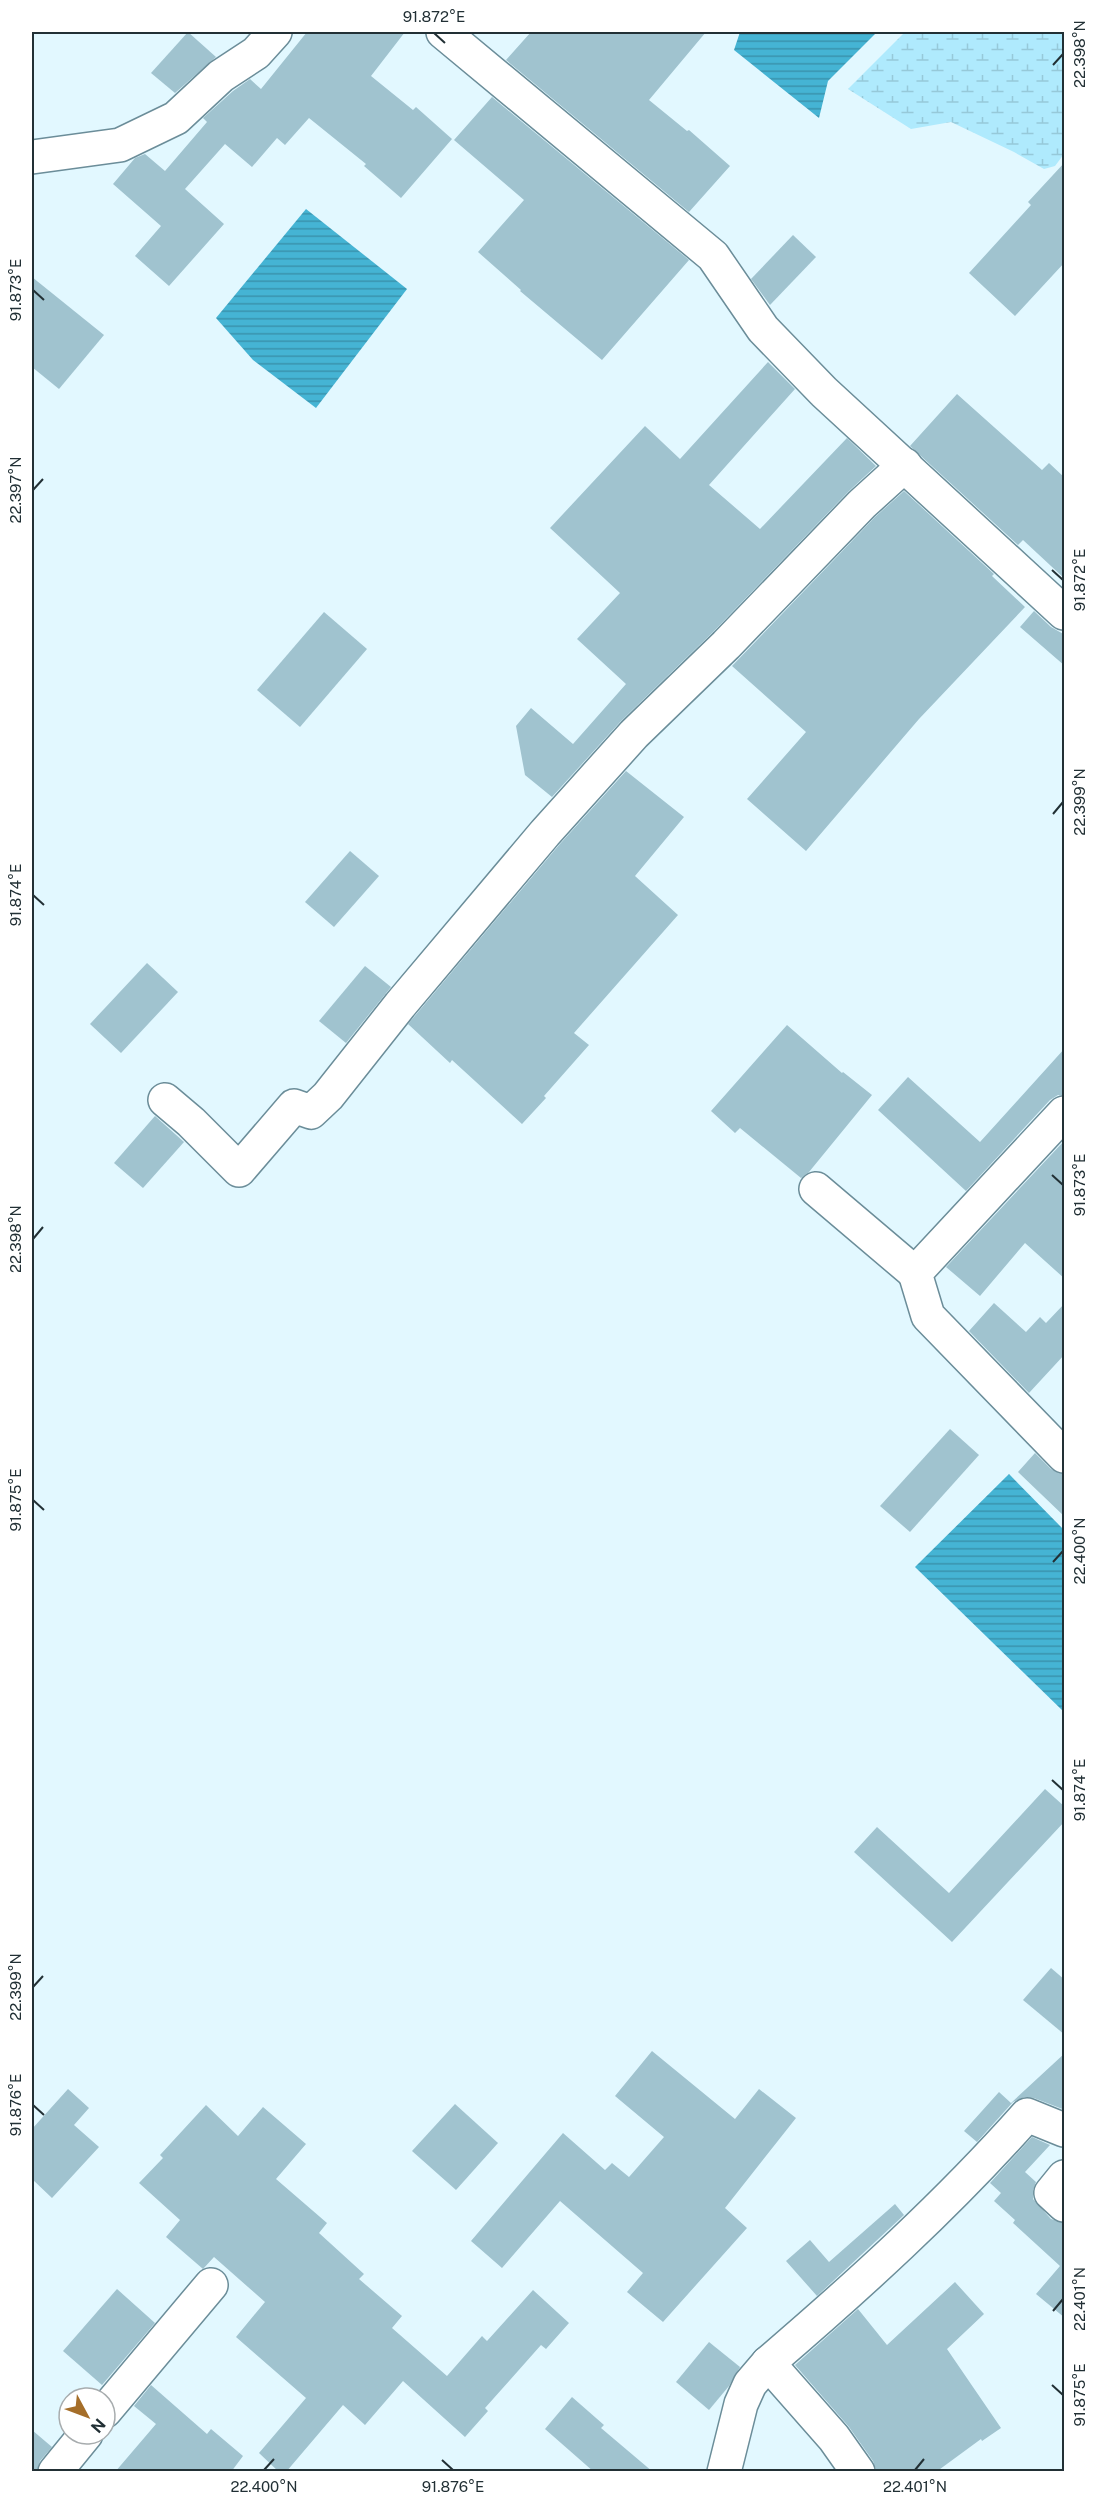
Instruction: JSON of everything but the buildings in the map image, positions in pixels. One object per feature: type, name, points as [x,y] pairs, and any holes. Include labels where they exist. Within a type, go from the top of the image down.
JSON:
[{"type":"street","points":[[32,157],[120,145],[176,118],[221,76],[256,53],[275,32]]},
{"type":"street","points":[[443,32],[713,256],[763,329],[824,392],[905,465],[1051,586],[1065,613]]},
{"type":"street","points":[[165,1100],[191,1122],[239,1170],[294,1106],[311,1112],[328,1096],[400,1005],[545,833],[634,734],[726,645],[862,504],[905,465]]},
{"type":"street","points":[[915,1273],[1065,1113]]},
{"type":"street","points":[[816,1189],[915,1273],[928,1316],[1065,1456]]},
{"type":"street","points":[[724,2472],[741,2404],[750,2384],[768,2363],[909,2238],[993,2154],[1027,2115],[1065,2130]]},
{"type":"street","points":[[1065,2177],[1051,2193],[1065,2205]]},
{"type":"street","points":[[117,2397],[211,2285]]},
{"type":"street","points":[[768,2363],[834,2438],[858,2472]]},
{"type":"street","points":[[55,2472],[76,2446]]},
{"type":"green space","points":[[905,32],[1064,32],[1064,154],[1055,166],[1044,169],[951,122],[911,129],[848,89]]},
{"type":"shaded area","points":[[740,32],[877,32],[828,81],[819,118],[734,50]]},
{"type":"shaded area","points":[[306,209],[407,289],[316,408],[253,360],[216,318]]},
{"type":"shaded area","points":[[1009,1474],[1064,1530],[1064,1712],[915,1567]]}]
